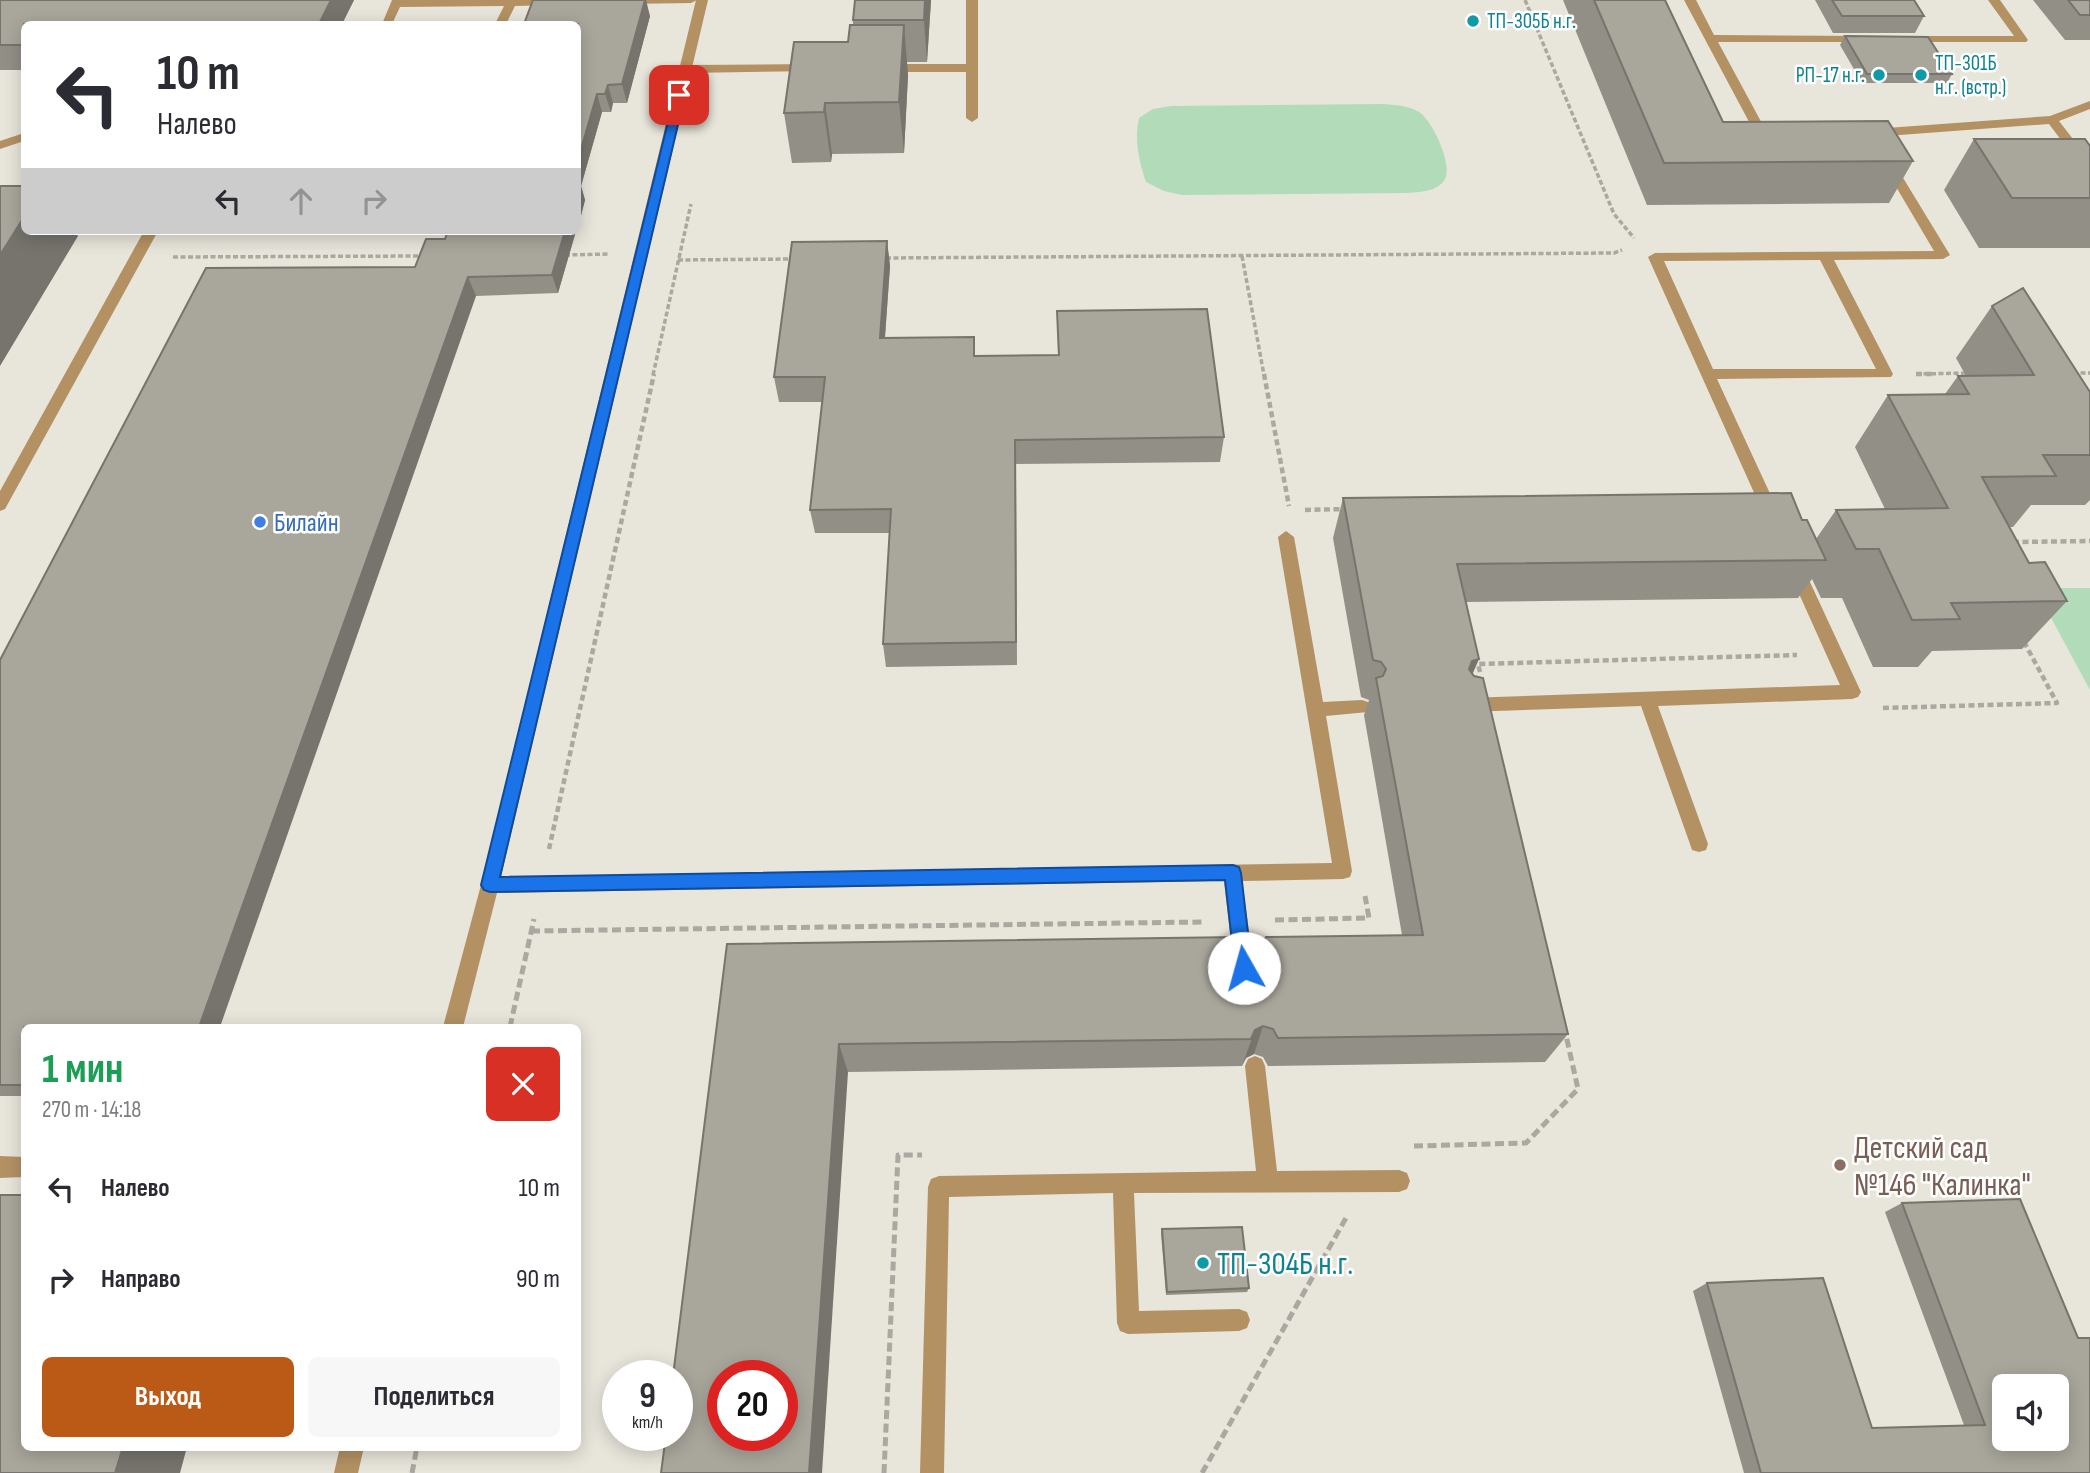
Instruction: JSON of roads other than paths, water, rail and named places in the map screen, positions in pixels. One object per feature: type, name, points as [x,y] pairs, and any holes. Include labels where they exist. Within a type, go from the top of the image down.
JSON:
[{"type":"street","points":[[614,1],[691,0]]},
{"type":"street","points":[[454,1024],[490,885],[702,0]]},
{"type":"street","points":[[972,0],[972,118]]},
{"type":"street","points":[[1690,0],[1761,133],[1788,133]]},
{"type":"street","points":[[1711,38],[2022,40],[1994,0]]},
{"type":"street","points":[[388,21],[397,2],[563,2]]},
{"type":"street","points":[[502,21],[511,2]]},
{"type":"street","points":[[685,69],[828,68]]},
{"type":"street","points":[[869,68],[971,68]]},
{"type":"street","points":[[1777,527],[1655,257],[1943,255],[1871,142],[2052,120],[2090,105]]},
{"type":"street","points":[[2052,120],[2090,170]]},
{"type":"street","points":[[0,145],[21,138]]},
{"type":"street","points":[[0,505],[149,235]]},
{"type":"street","points":[[1707,374],[1886,374],[1825,256]]},
{"type":"street","points":[[490,885],[1343,871],[1286,537]]},
{"type":"street","points":[[1465,705],[1852,692],[1788,552]]},
{"type":"street","points":[[1647,699],[1699,844]]},
{"type":"street","points":[[1316,710],[1362,707]]},
{"type":"street","points":[[1233,873],[1244,968]]},
{"type":"street","points":[[1255,1066],[1268,1181]]},
{"type":"street","points":[[0,1167],[21,1167]]},
{"type":"street","points":[[932,1473],[939,1187],[1123,1182],[1399,1181]]},
{"type":"street","points":[[1123,1182],[1128,1323],[1239,1320]]},
{"type":"street","points":[[346,1473],[351,1451]]},
{"type":"place","name":"ТП-305Б н.г.","points":[[1473,21]]},
{"type":"place","name":"РП-17 н.г.","points":[[1879,75]]},
{"type":"place","name":"ТП-301Б н.г. (встр.)","points":[[1921,75]]},
{"type":"place","name":"Билайн","points":[[260,522]]},
{"type":"place","name":"Детский сад №146 \"Калинка\"","points":[[1840,1165]]},
{"type":"place","name":"ТП-304Б н.г.","points":[[1203,1263]]}]
